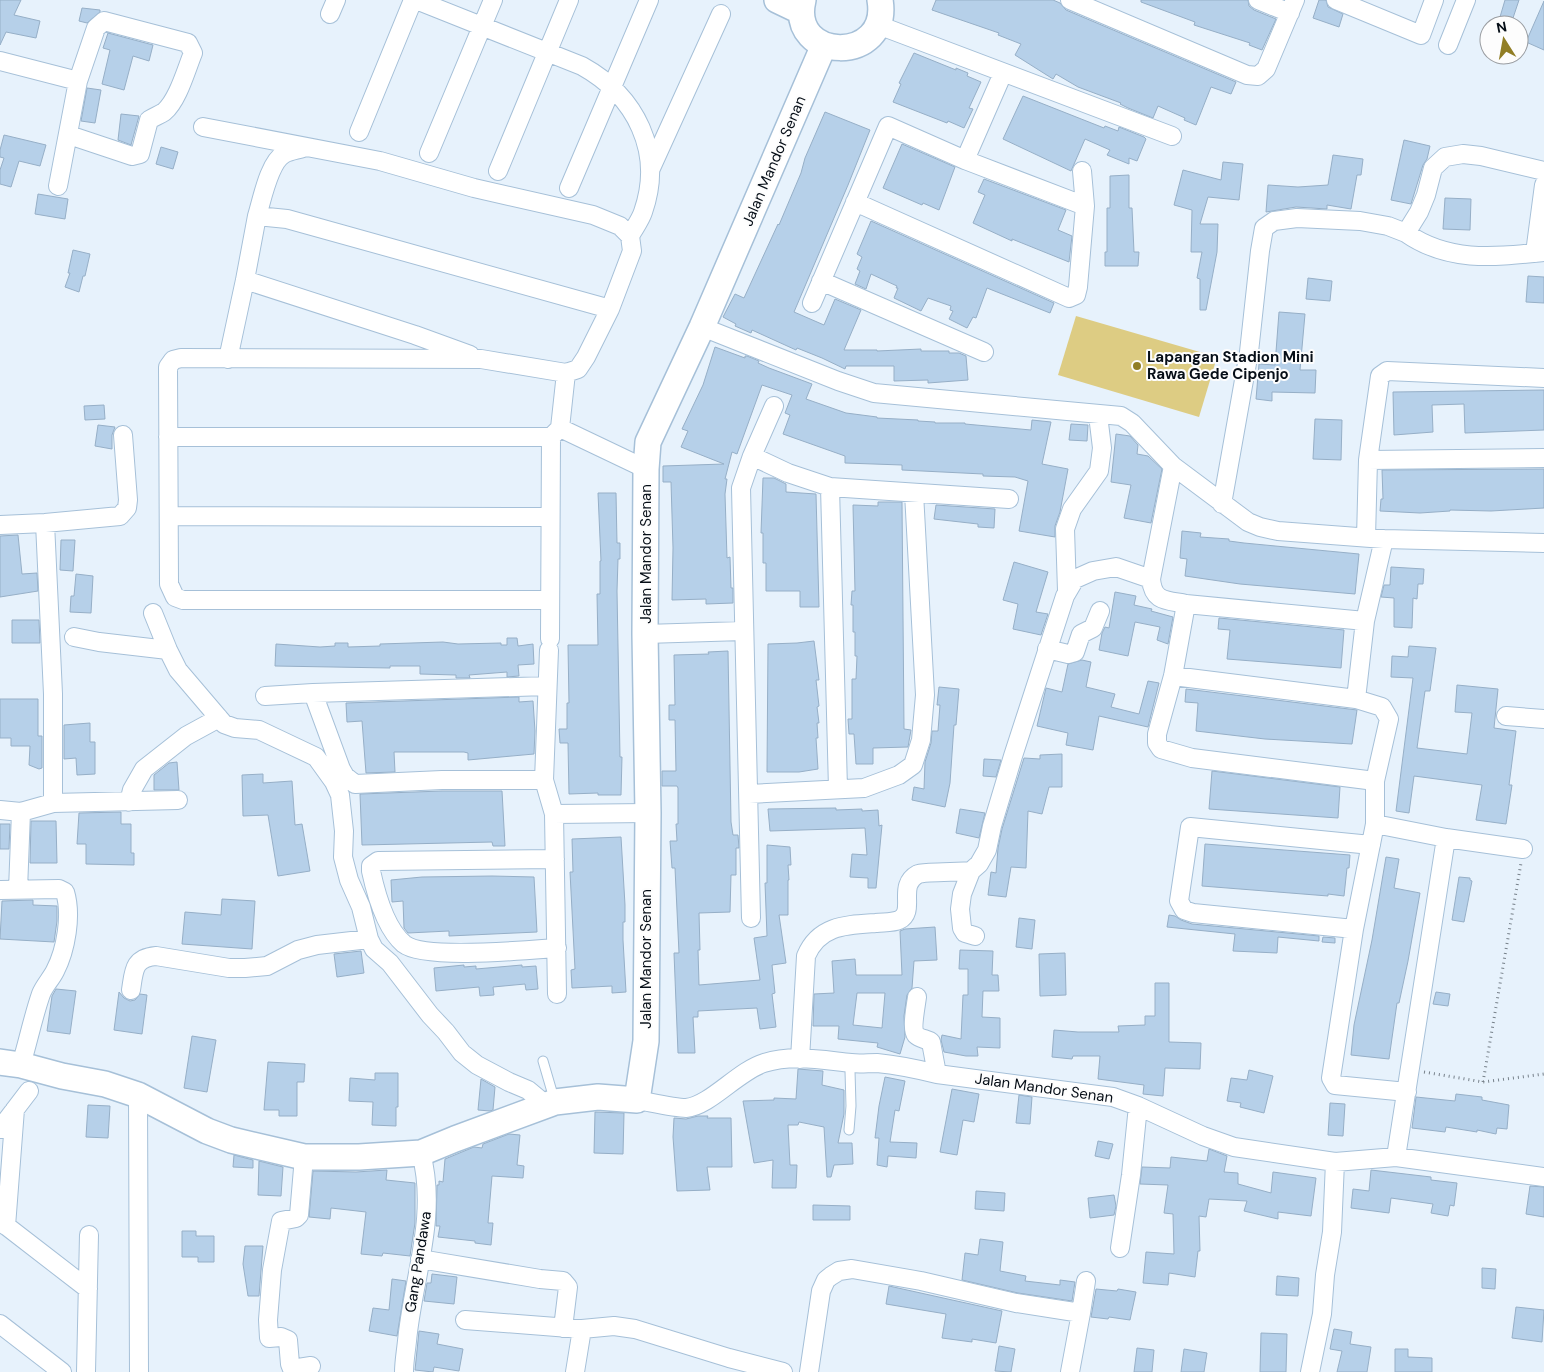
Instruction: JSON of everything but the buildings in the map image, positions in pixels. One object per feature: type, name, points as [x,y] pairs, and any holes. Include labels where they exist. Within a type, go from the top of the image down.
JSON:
[{"type":"street","points":[[359,132],[415,0],[582,66],[598,75],[612,87],[631,109],[644,136],[651,168],[649,190],[643,214],[630,236]]},
{"type":"street","points":[[429,153],[493,0]]},
{"type":"street","points":[[498,171],[569,0]]},
{"type":"street","points":[[569,188],[649,0]]},
{"type":"street","points":[[777,0],[801,5],[803,25],[812,37],[824,45],[845,49],[865,41],[878,25],[880,0]]},
{"type":"street","points":[[1070,0],[1109,8],[1247,75],[1258,76],[1266,69],[1292,7],[1258,0]]},
{"type":"street","points":[[1336,0],[1421,35],[1434,0]]},
{"type":"street","points":[[1448,45],[1466,0]]},
{"type":"street","points":[[651,168],[722,14]]},
{"type":"street","points":[[58,186],[78,81],[96,28],[104,21],[188,43],[192,53],[180,85],[168,107],[149,120],[140,154],[132,156],[69,135]]},
{"type":"street","points":[[878,25],[1172,136]]},
{"type":"street","name":"Jalan Mandor Senan","points":[[637,1100],[646,1041],[648,813],[645,634],[647,451],[650,437],[702,327],[824,45]]},
{"type":"street","points":[[0,61],[78,81]]},
{"type":"street","points":[[965,160],[1003,73]]},
{"type":"street","points":[[812,303],[888,126],[965,160],[1084,206]]},
{"type":"street","points":[[203,127],[380,161],[474,188],[594,215],[620,226],[630,236],[632,251],[610,309],[582,362],[578,368],[566,373],[481,359],[181,358],[172,360],[168,366],[169,584],[175,597],[184,600],[550,600]]},
{"type":"street","points":[[228,358],[257,216],[272,169],[278,158],[304,147]]},
{"type":"street","points":[[1406,233],[1419,212],[1426,195],[1433,168],[1445,157],[1463,154],[1481,156],[1544,171]]},
{"type":"street","points":[[855,202],[1069,298],[1076,295],[1078,287],[1084,206],[1082,171]]},
{"type":"street","points":[[1222,504],[1250,352],[1264,228],[1274,221],[1296,218],[1360,221],[1388,226],[1406,233],[1426,246],[1451,254],[1498,256],[1540,252],[1544,185]]},
{"type":"street","points":[[257,216],[287,220],[610,309]]},
{"type":"street","points":[[245,280],[415,335],[481,359]]},
{"type":"street","points":[[822,281],[984,352]]},
{"type":"street","points":[[702,327],[838,382],[874,393],[1121,416],[1132,423],[1173,466],[1222,504],[1248,522],[1278,531],[1384,539],[1544,543]]},
{"type":"street","points":[[1366,538],[1368,460],[1380,376],[1387,371],[1544,378]]},
{"type":"street","points":[[557,994],[554,814],[544,780],[550,645],[550,517],[556,432],[566,373]]},
{"type":"street","points":[[751,918],[741,488],[752,456],[774,406]]},
{"type":"street","points":[[1067,591],[1066,529],[1072,509],[1099,472],[1102,448],[1098,414]]},
{"type":"street","points":[[168,437],[556,432],[646,470]]},
{"type":"street","points":[[0,525],[120,516],[127,508],[128,500],[123,435]]},
{"type":"street","points":[[752,456],[788,473],[830,487],[1009,499]]},
{"type":"street","points":[[1368,460],[1544,458]]},
{"type":"street","points":[[1173,466],[1151,579],[1152,588],[1156,596],[1161,599],[1186,604],[1365,621]]},
{"type":"street","points":[[830,487],[838,789]]},
{"type":"street","points":[[749,794],[864,788],[899,775],[913,765],[921,740],[925,695],[914,493]]},
{"type":"street","points":[[170,516],[550,517]]},
{"type":"street","points":[[45,523],[53,694],[53,803]]},
{"type":"street","points":[[1356,699],[1365,621],[1384,539]]},
{"type":"street","points":[[975,936],[965,933],[962,928],[962,894],[971,871],[979,864],[987,850],[992,826],[1059,609],[1067,591],[1075,579],[1093,570],[1116,567],[1151,579]]},
{"type":"street","points":[[1186,604],[1173,676],[1157,734],[1157,743],[1161,749],[1192,758],[1375,780]]},
{"type":"street","points":[[1047,649],[1068,654],[1075,652],[1081,634],[1092,628],[1100,611]]},
{"type":"street","points":[[153,613],[178,670],[192,684],[219,718],[228,726],[259,730],[316,757],[334,782],[340,795],[344,832],[343,857],[349,880],[361,907],[368,939],[374,949],[390,963],[430,1016],[446,1032],[462,1054],[477,1065],[508,1082],[528,1090],[550,1104]]},
{"type":"street","points":[[645,634],[743,631]]},
{"type":"street","points":[[74,637],[99,642],[168,650]]},
{"type":"street","points":[[1173,676],[1356,699],[1382,707],[1389,719],[1375,780],[1375,824],[1354,929],[1331,1078],[1335,1084],[1407,1092]]},
{"type":"street","points":[[265,696],[313,692],[547,686]]},
{"type":"street","points":[[313,692],[341,769],[345,776],[355,784],[442,780],[544,780]]},
{"type":"street","points":[[1506,716],[1544,719]]},
{"type":"street","points":[[129,802],[132,790],[144,769],[186,736],[219,718]]},
{"type":"street","points":[[0,810],[21,812],[53,803],[178,800]]},
{"type":"street","points":[[18,890],[21,812]]},
{"type":"street","points":[[554,814],[648,813]]},
{"type":"street","points":[[1375,824],[1446,838],[1523,849]]},
{"type":"street","points":[[1354,929],[1193,913],[1184,910],[1179,901],[1190,827],[1371,845]]},
{"type":"street","points":[[1396,1157],[1446,838]]},
{"type":"street","points":[[555,859],[378,861],[371,866],[370,871],[380,906],[391,926],[404,944],[418,950],[476,953],[557,948]]},
{"type":"street","points":[[800,1059],[806,956],[811,944],[824,932],[844,925],[896,921],[904,917],[907,912],[906,889],[911,879],[919,873],[971,871]]},
{"type":"street","points":[[0,890],[59,889],[66,892],[67,899],[67,927],[64,952],[55,972],[42,992],[11,1064]]},
{"type":"street","points":[[132,990],[134,969],[140,961],[148,957],[156,956],[229,968],[245,968],[267,966],[298,950],[317,945],[368,939]]},
{"type":"street","points":[[916,997],[915,1033],[932,1042],[937,1074]]},
{"type":"street","name":"Jalan Mandor Senan","points":[[11,1064],[105,1084],[138,1095],[207,1131],[230,1140],[304,1157],[359,1158],[421,1153],[550,1104],[598,1097],[637,1100],[686,1108],[698,1104],[742,1073],[762,1063],[780,1059],[829,1059],[852,1063],[886,1064],[937,1074],[1113,1096],[1203,1136],[1234,1147],[1335,1162],[1396,1157],[1544,1178]]},
{"type":"street","points":[[0,1129],[29,1091]]},
{"type":"street","points":[[138,1095],[139,1372]]},
{"type":"street","points":[[1120,1248],[1138,1106]]},
{"type":"street","points":[[15,1110],[3,1224],[88,1289]]},
{"type":"street","name":"Gang Pandawa","points":[[404,1372],[409,1320],[427,1220],[427,1173],[421,1153]]},
{"type":"street","points":[[304,1157],[299,1215],[296,1218],[281,1221],[279,1226],[272,1270],[268,1328],[269,1338],[281,1337],[288,1340],[292,1369],[311,1366]]},
{"type":"street","points":[[1310,1372],[1322,1314],[1325,1275],[1332,1232],[1335,1162]]},
{"type":"street","points":[[86,1372],[89,1235]]},
{"type":"street","points":[[420,1259],[540,1279],[563,1281],[568,1287],[563,1328]]},
{"type":"street","points":[[809,1372],[821,1291],[826,1280],[839,1271],[852,1269],[1081,1313]]},
{"type":"street","points":[[1071,1372],[1086,1281]]},
{"type":"street","points":[[465,1320],[563,1328],[614,1326],[635,1329],[729,1358],[783,1372]]},
{"type":"street","points":[[0,1324],[62,1372]]},
{"type":"street","points":[[575,1372],[582,1328]]},
{"type":"lane","points":[[543,1061],[550,1104]]},
{"type":"lane","points":[[848,1130],[851,1106],[850,1071],[852,1063]]},
{"type":"path","points":[[1483,1082],[1523,849]]},
{"type":"path","points":[[1411,1070],[1483,1082],[1544,1074]]},
{"type":"shaded area","name":"Lapangan Stadion Mini Rawa Gede Cipenjo","points":[[1076,316],[1217,357],[1199,417],[1058,375]]},
{"type":"place","name":"Lapangan Stadion Mini Rawa Gede Cipenjo","points":[[1137,366]]}]
